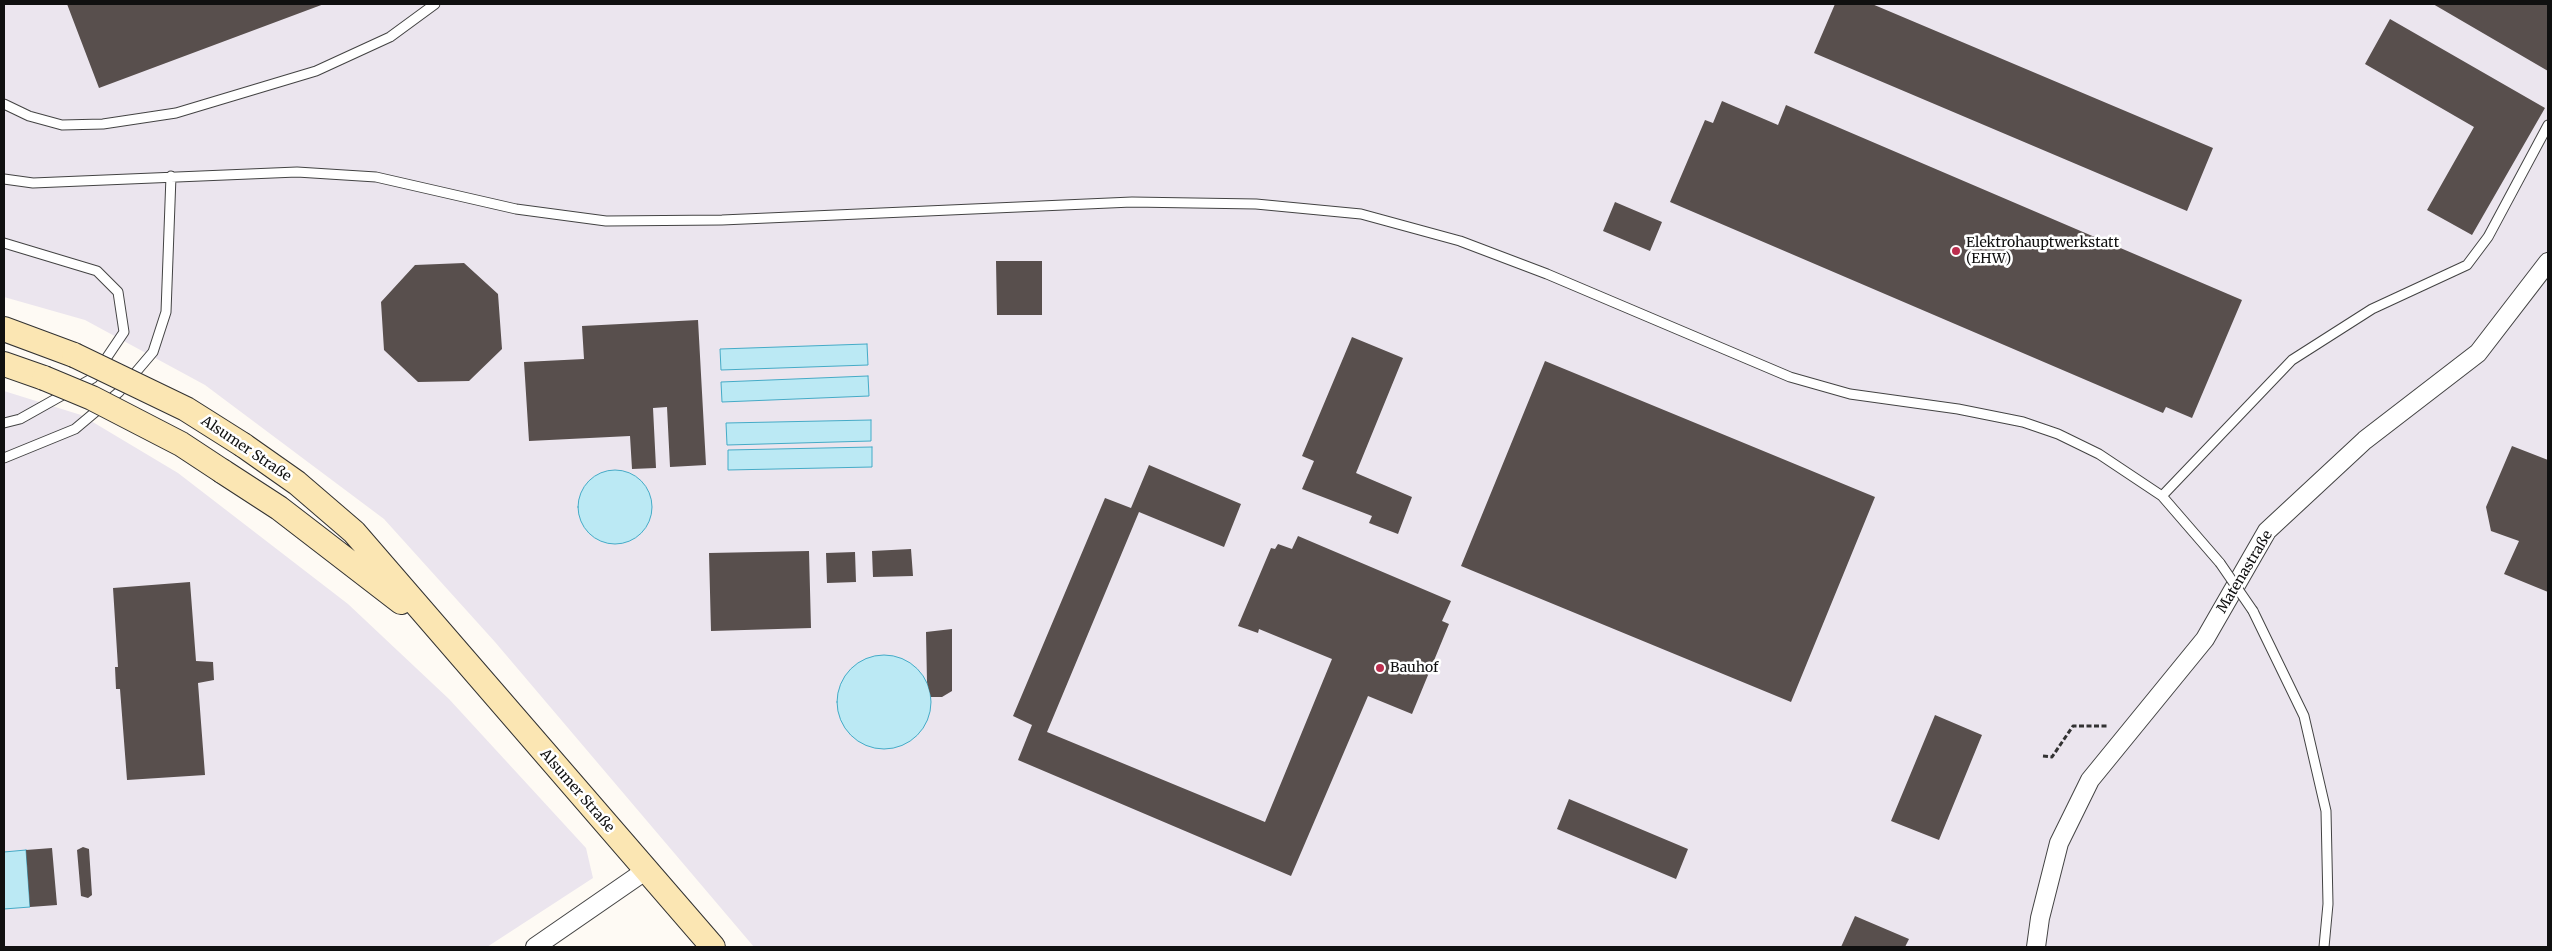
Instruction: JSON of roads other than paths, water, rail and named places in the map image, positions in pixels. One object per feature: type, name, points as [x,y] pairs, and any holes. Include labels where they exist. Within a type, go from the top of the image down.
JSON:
[{"type":"street","name":"Matenastraße","points":[[2036,947],[2040,918],[2059,844],[2090,780],[2132,726],[2205,639],[2267,531],[2365,440],[2478,353],[2548,262]]},
{"type":"street","name":"Alsumer Straße","points":[[4,329],[74,355],[186,409],[243,445],[297,483],[354,532],[645,871],[713,947]]},
{"type":"street","name":"Alsumer Straße","points":[[4,364],[92,398],[181,444],[279,508],[442,634]]},
{"type":"street","points":[[534,947],[645,871]]},
{"type":"lane","points":[[4,104],[29,116],[62,125],[89,125],[176,113],[316,71],[390,37],[435,4]]},
{"type":"lane","points":[[2162,496],[2292,360],[2372,309],[2467,265],[2488,237],[2548,125]]},
{"type":"lane","points":[[4,179],[33,183],[297,172],[376,177],[516,209],[606,221],[722,220],[1132,202],[1256,204],[1361,214],[1468,244],[1547,274],[1790,377],[1850,394],[1958,409],[2023,422],[2058,434],[2099,454],[2162,496],[2220,564],[2253,612],[2304,716],[2326,811],[2328,904],[2324,947]]},
{"type":"lane","points":[[4,458],[75,429],[119,392],[153,352],[166,312],[171,176]]},
{"type":"lane","points":[[4,243],[97,271],[118,292],[124,332],[93,378],[20,419],[4,423]]},
{"type":"water","points":[[867,344],[868,365],[721,370],[720,349]]},
{"type":"water","points":[[868,376],[869,396],[722,402],[721,382]]},
{"type":"water","points":[[871,420],[871,441],[727,445],[726,423]]},
{"type":"water","points":[[872,447],[872,467],[728,470],[728,450]]},
{"type":"water","points":[[608,470],[622,470],[636,476],[646,486],[652,500],[650,521],[636,538],[622,544],[608,544],[594,538],[584,528],[578,514],[578,500],[584,486],[594,476]]},
{"type":"water","points":[[884,655],[902,659],[917,669],[927,684],[931,702],[927,720],[917,735],[902,745],[884,749],[866,745],[851,735],[841,720],[837,702],[841,684],[851,669],[866,659]]},
{"type":"water","points":[[26,850],[30,907],[4,909],[4,852]]},
{"type":"place","name":"Elektrohauptwerkstatt (EHW)","points":[[1956,251]]},
{"type":"place","name":"Bauhof","points":[[1380,668]]}]
